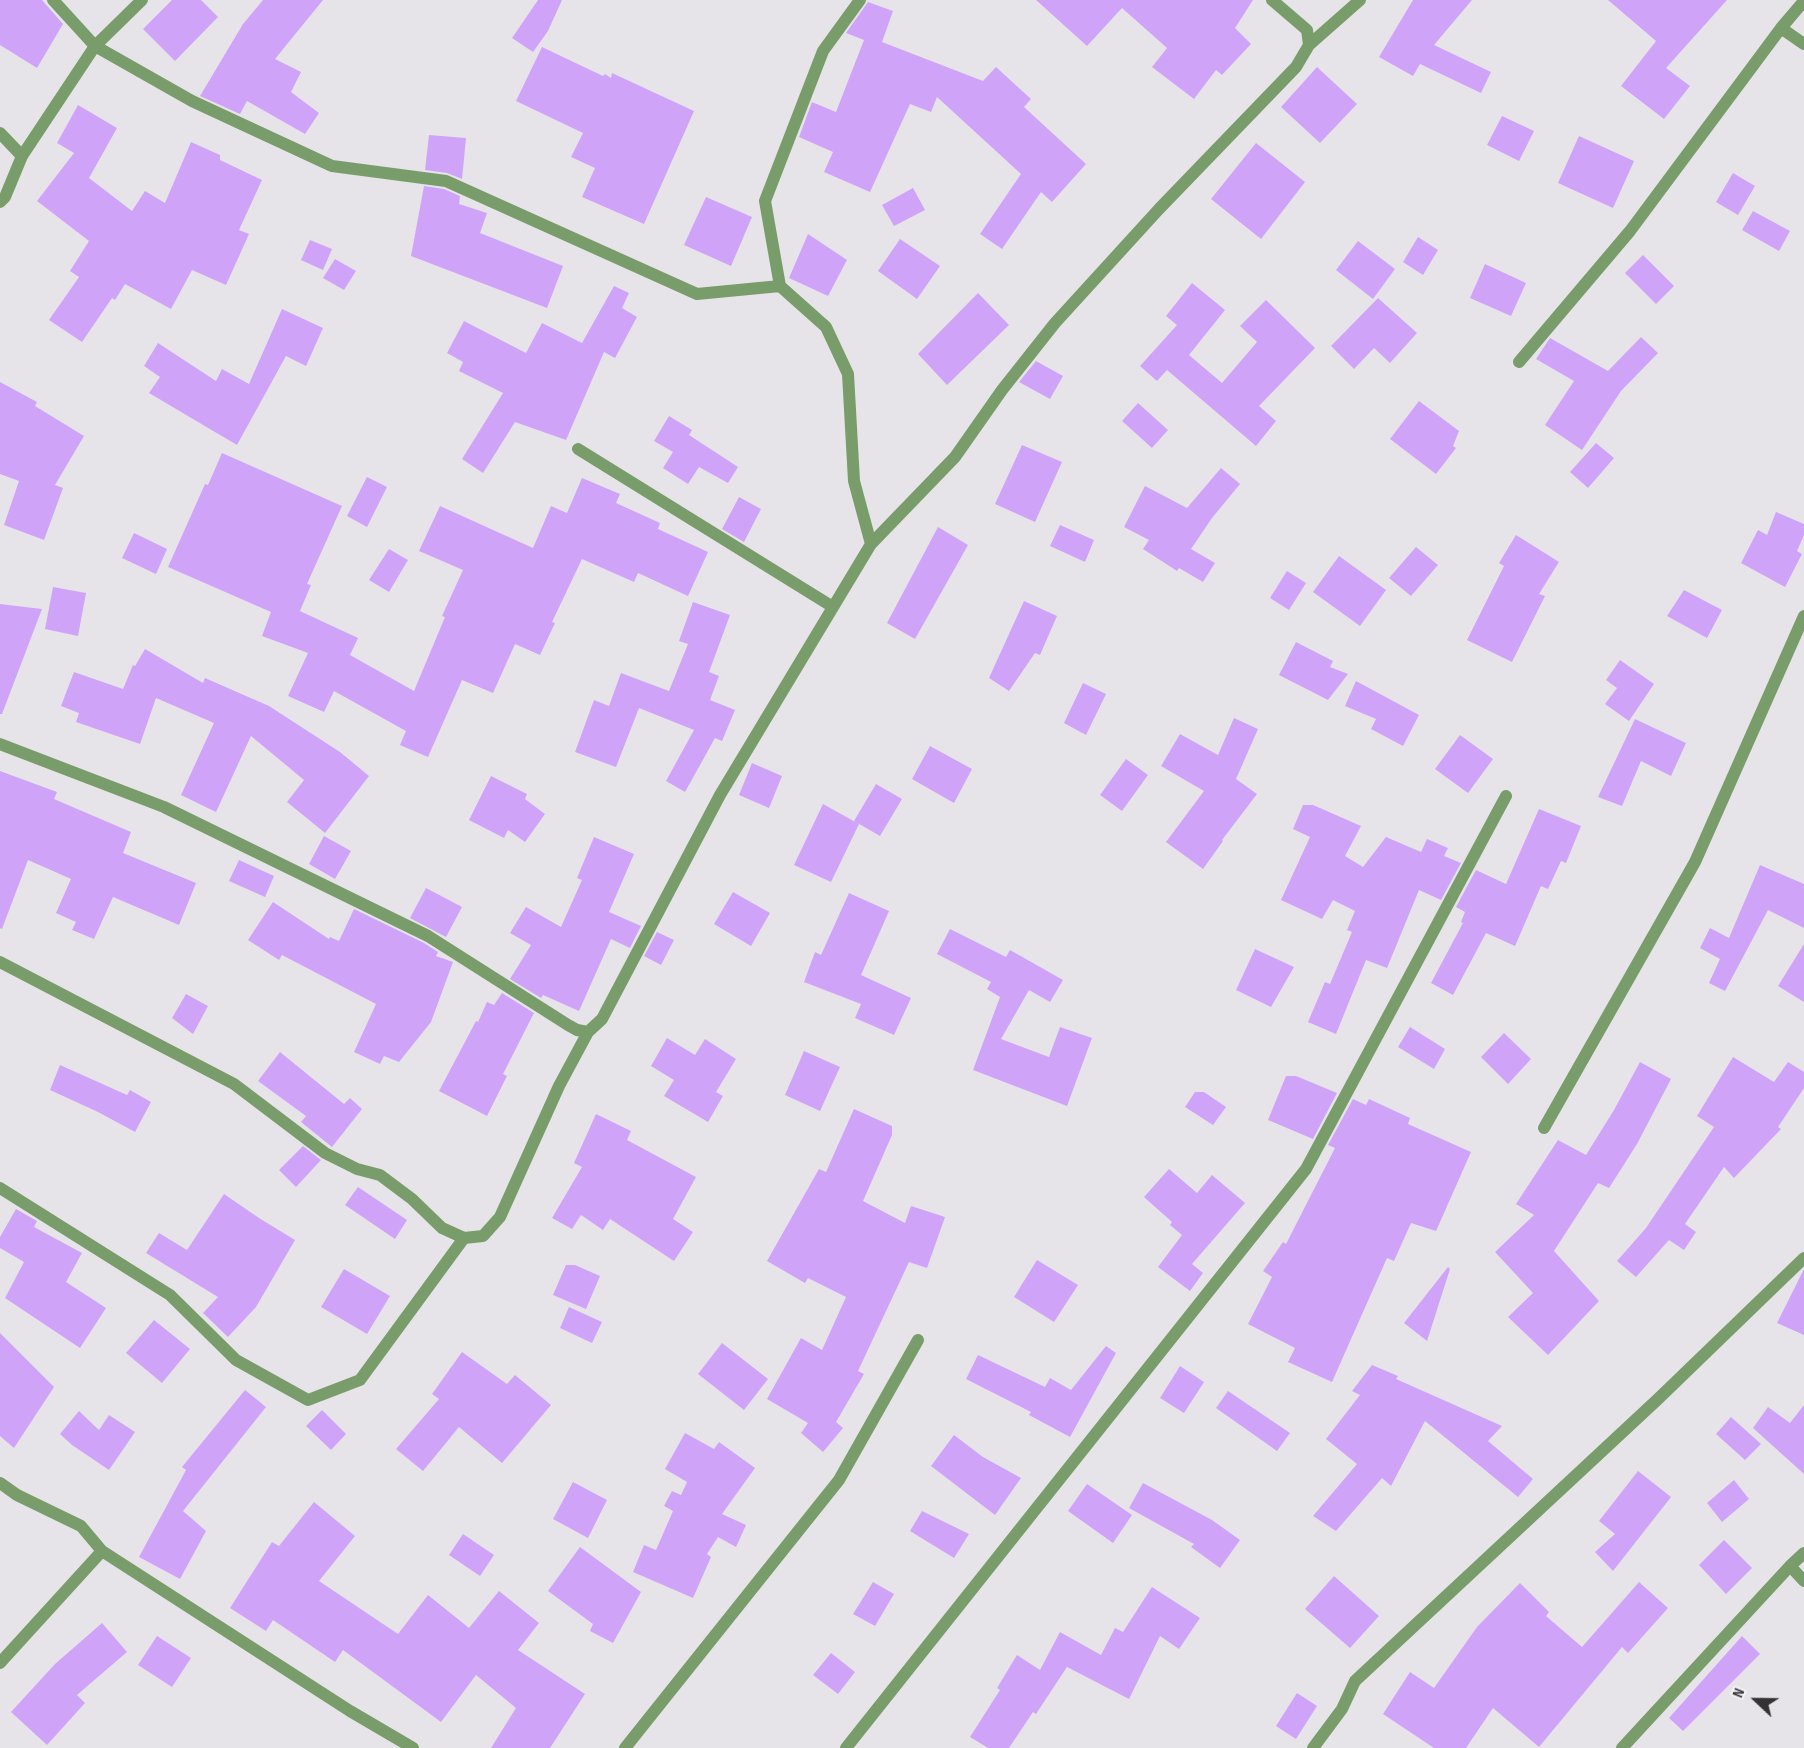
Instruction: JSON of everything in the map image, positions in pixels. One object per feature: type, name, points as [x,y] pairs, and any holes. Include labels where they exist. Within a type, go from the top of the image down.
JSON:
[{"type":"street","points":[[53,0],[95,46],[192,101],[332,166],[446,181],[697,294],[780,286]]},
{"type":"street","points":[[0,202],[5,197],[22,156],[61,101],[95,46],[142,0]]},
{"type":"street","points":[[860,0],[823,51],[765,201],[780,286],[826,327],[848,374],[854,481],[871,544]]},
{"type":"street","points":[[1272,0],[1307,30],[1309,45]]},
{"type":"street","points":[[0,962],[234,1084],[325,1153],[357,1169],[380,1175],[412,1199],[442,1228],[464,1238],[483,1236],[500,1217],[560,1086],[588,1032],[602,1019],[720,795],[871,544],[955,457],[1002,390],[1055,323],[1159,209],[1296,68],[1309,45],[1360,0]]},
{"type":"street","points":[[1519,362],[1630,231],[1781,28],[1804,1]]},
{"type":"street","points":[[1781,28],[1804,44]]},
{"type":"street","points":[[0,133],[22,156]]},
{"type":"street","points":[[578,449],[833,607]]},
{"type":"street","points":[[1544,1128],[1695,862],[1804,616]]},
{"type":"street","points":[[0,744],[164,807],[196,822],[428,936],[568,1025],[588,1032]]},
{"type":"street","points":[[846,1748],[1306,1169],[1506,796]]},
{"type":"street","points":[[0,1188],[170,1295],[236,1360],[308,1400],[360,1380],[464,1238]]},
{"type":"street","points":[[1313,1748],[1342,1708],[1356,1681],[1649,1407],[1804,1257]]},
{"type":"street","points":[[625,1748],[839,1480],[918,1340]]},
{"type":"street","points":[[0,1483],[18,1495],[81,1526],[102,1551],[350,1712],[413,1748]]},
{"type":"street","points":[[0,1663],[102,1551]]},
{"type":"street","points":[[1622,1748],[1804,1553]]},
{"type":"street","points":[[1790,1566],[1804,1581]]},
{"type":"building","points":[[0,0],[42,0],[63,24],[37,68],[0,45]]},
{"type":"building","points":[[172,0],[201,0],[218,17],[175,61],[143,29]]},
{"type":"building","points":[[263,0],[323,0],[275,59],[301,72],[291,92],[319,113],[305,134],[247,101],[240,114],[200,96],[243,24]]},
{"type":"building","points":[[538,0],[562,0],[548,31],[533,52],[512,38]]},
{"type":"building","points":[[1036,0],[1253,0],[1235,28],[1251,44],[1222,75],[1216,70],[1194,99],[1152,67],[1167,48],[1122,8],[1087,46]]},
{"type":"building","points":[[1413,0],[1472,0],[1434,45],[1491,72],[1481,93],[1420,64],[1413,76],[1379,57]]},
{"type":"building","points":[[1608,0],[1727,0],[1666,68],[1690,86],[1664,119],[1621,86],[1656,41]]},
{"type":"building","points":[[868,2],[893,11],[882,42],[983,81],[996,67],[1031,99],[1024,107],[1086,164],[1052,202],[1041,192],[1002,249],[980,234],[1021,174],[937,97],[931,112],[910,104],[870,192],[824,172],[833,152],[799,137],[812,102],[836,112],[864,40],[846,33]]},
{"type":"building","points":[[542,47],[603,76],[605,74],[611,78],[612,73],[694,111],[644,224],[582,197],[595,168],[571,157],[583,133],[516,101]]},
{"type":"building","points":[[1317,67],[1357,104],[1320,143],[1281,107]]},
{"type":"building","points":[[78,105],[117,128],[89,178],[132,211],[145,191],[165,203],[191,142],[220,155],[220,160],[262,180],[239,230],[249,234],[226,285],[192,270],[171,309],[125,284],[115,300],[112,298],[82,342],[49,320],[79,277],[70,271],[89,241],[37,201],[74,153],[57,143]]},
{"type":"building","points":[[1502,116],[1534,131],[1519,161],[1487,145]]},
{"type":"building","points":[[429,135],[466,138],[462,179],[447,173],[425,170]]},
{"type":"building","points":[[1579,136],[1634,161],[1613,208],[1558,183]]},
{"type":"building","points":[[1256,143],[1305,182],[1261,239],[1211,199]]},
{"type":"building","points":[[1733,173],[1755,186],[1738,215],[1716,202]]},
{"type":"building","points":[[424,186],[444,189],[460,196],[459,204],[487,213],[480,233],[563,266],[547,308],[411,256]]},
{"type":"building","points":[[913,188],[925,210],[894,226],[882,205]]},
{"type":"building","points":[[706,197],[752,217],[731,266],[684,245]]},
{"type":"building","points":[[1753,211],[1790,231],[1779,251],[1742,230]]},
{"type":"building","points":[[808,234],[847,260],[828,296],[789,278]]},
{"type":"building","points":[[1418,237],[1438,250],[1423,275],[1403,262]]},
{"type":"building","points":[[900,239],[940,266],[917,299],[878,271]]},
{"type":"building","points":[[310,240],[332,249],[323,270],[301,260]]},
{"type":"building","points":[[1358,241],[1395,269],[1373,299],[1336,270]]},
{"type":"building","points":[[1643,255],[1674,286],[1656,304],[1625,273]]},
{"type":"building","points":[[335,259],[356,271],[344,290],[323,278]]},
{"type":"building","points":[[1485,264],[1526,283],[1511,316],[1470,298]]},
{"type":"building","points":[[1192,283],[1225,310],[1189,355],[1222,383],[1257,342],[1240,326],[1266,300],[1315,348],[1259,406],[1276,421],[1256,446],[1167,370],[1157,381],[1140,366],[1177,325],[1166,316]]},
{"type":"building","points":[[614,286],[629,293],[622,308],[637,317],[615,358],[604,352],[566,440],[515,422],[483,473],[462,459],[503,393],[459,371],[463,362],[447,353],[464,321],[526,353],[542,323],[582,343]]},
{"type":"building","points":[[978,293],[1009,325],[947,385],[918,354]]},
{"type":"building","points":[[1378,298],[1417,333],[1390,363],[1374,348],[1354,369],[1331,346]]},
{"type":"building","points":[[282,309],[323,328],[306,366],[286,356],[237,445],[149,393],[160,377],[144,366],[158,343],[216,381],[222,369],[249,384]]},
{"type":"building","points":[[1641,337],[1658,353],[1621,391],[1582,450],[1545,425],[1574,381],[1536,359],[1550,338],[1608,371]]},
{"type":"building","points":[[1036,361],[1063,376],[1050,399],[1019,382]]},
{"type":"building","points":[[0,382],[37,402],[35,406],[84,436],[55,485],[63,488],[44,540],[4,525],[19,481],[0,474]]},
{"type":"building","points":[[1419,401],[1459,431],[1453,446],[1456,448],[1436,474],[1390,439]]},
{"type":"building","points":[[1138,403],[1168,430],[1152,448],[1122,421]]},
{"type":"building","points":[[669,416],[692,430],[689,435],[738,467],[728,483],[699,467],[688,484],[663,468],[673,452],[654,441]]},
{"type":"building","points":[[1596,443],[1614,458],[1588,488],[1570,472]]},
{"type":"building","points":[[1022,445],[1062,462],[1035,522],[995,504]]},
{"type":"building","points":[[222,453],[342,506],[307,584],[311,585],[300,611],[358,638],[350,655],[414,691],[445,617],[442,616],[463,570],[419,551],[440,506],[533,548],[551,506],[567,513],[582,478],[620,494],[616,503],[660,523],[658,529],[708,552],[688,596],[638,573],[634,582],[582,559],[552,622],[555,623],[540,655],[515,644],[493,693],[462,680],[428,757],[400,745],[406,731],[334,691],[324,712],[288,696],[308,653],[262,636],[271,612],[168,567],[205,484],[208,485]]},
{"type":"building","points":[[1221,468],[1240,484],[1212,518],[1191,549],[1215,563],[1203,582],[1179,568],[1177,571],[1143,549],[1149,540],[1124,527],[1145,486],[1187,508]]},
{"type":"building","points":[[367,477],[387,487],[367,527],[347,516]]},
{"type":"building","points":[[739,497],[761,509],[744,542],[722,529]]},
{"type":"building","points":[[1776,512],[1804,524],[1804,535],[1797,551],[1802,554],[1785,587],[1741,563],[1758,530],[1767,535]]},
{"type":"building","points":[[1060,525],[1094,540],[1085,562],[1050,546]]},
{"type":"building","points":[[938,527],[968,545],[915,639],[887,623]]},
{"type":"building","points":[[134,533],[167,549],[156,574],[122,558]]},
{"type":"building","points":[[1516,535],[1559,562],[1539,594],[1545,596],[1512,662],[1467,640],[1504,566],[1499,563]]},
{"type":"building","points":[[1416,547],[1438,565],[1411,596],[1389,578]]},
{"type":"building","points":[[389,549],[408,560],[389,592],[369,580]]},
{"type":"building","points":[[1339,556],[1386,590],[1360,626],[1313,592]]},
{"type":"building","points":[[1287,571],[1306,583],[1289,610],[1270,598]]},
{"type":"building","points":[[53,587],[86,593],[78,636],[45,629]]},
{"type":"building","points":[[1684,590],[1722,610],[1707,638],[1667,616]]},
{"type":"building","points":[[1024,601],[1057,616],[1040,655],[1035,653],[1009,691],[989,678]]},
{"type":"building","points":[[693,602],[730,615],[709,672],[719,676],[710,700],[735,710],[722,741],[715,738],[685,792],[666,781],[694,730],[639,708],[616,767],[575,752],[594,700],[609,706],[621,673],[669,691],[688,644],[679,641]]},
{"type":"building","points":[[0,604],[42,609],[2,714],[0,714]]},
{"type":"building","points":[[1296,642],[1333,661],[1330,667],[1348,674],[1328,700],[1279,675]]},
{"type":"building","points":[[145,649],[203,683],[205,678],[269,706],[340,752],[369,776],[325,833],[287,802],[304,780],[251,736],[216,812],[181,795],[214,723],[156,698],[140,744],[76,722],[79,713],[61,706],[74,672],[123,689],[133,665],[135,666]]},
{"type":"building","points":[[1620,660],[1654,684],[1629,721],[1605,704],[1617,688],[1606,680]]},
{"type":"building","points":[[1356,681],[1419,715],[1403,746],[1371,729],[1376,719],[1345,706]]},
{"type":"building","points":[[1083,683],[1106,694],[1086,735],[1064,723]]},
{"type":"building","points":[[1234,718],[1258,729],[1236,779],[1257,794],[1203,869],[1166,842],[1204,791],[1161,766],[1180,734],[1218,755]]},
{"type":"building","points":[[1635,719],[1686,743],[1671,776],[1641,761],[1622,806],[1598,797]]},
{"type":"building","points":[[1460,735],[1493,759],[1468,793],[1435,769]]},
{"type":"building","points":[[930,746],[972,769],[954,803],[912,779]]},
{"type":"building","points":[[1126,759],[1148,775],[1122,811],[1100,795]]},
{"type":"building","points":[[752,763],[782,776],[769,808],[739,795]]},
{"type":"building","points":[[0,771],[57,792],[54,799],[131,832],[123,853],[196,883],[179,925],[113,897],[94,939],[72,930],[76,922],[56,913],[71,879],[28,860],[2,929],[0,928]]},
{"type":"building","points":[[491,776],[527,794],[525,799],[545,814],[525,842],[508,830],[504,838],[469,820]]},
{"type":"building","points":[[876,784],[902,799],[880,836],[854,821]]},
{"type":"building","points":[[823,804],[859,824],[831,882],[794,865]]},
{"type":"building","points":[[1303,805],[1313,805],[1361,826],[1345,856],[1363,867],[1386,837],[1421,852],[1427,839],[1448,848],[1444,856],[1461,863],[1441,900],[1419,890],[1387,968],[1366,960],[1336,1034],[1308,1022],[1325,982],[1330,984],[1352,932],[1347,930],[1355,911],[1333,900],[1322,919],[1281,900],[1310,837],[1293,829]]},
{"type":"building","points":[[1539,809],[1581,826],[1566,863],[1561,861],[1548,889],[1541,886],[1515,946],[1486,933],[1453,995],[1431,983],[1463,923],[1461,922],[1465,912],[1456,907],[1476,870],[1506,884]]},
{"type":"building","points":[[324,836],[351,851],[335,879],[309,864]]},
{"type":"building","points":[[594,837],[634,854],[609,912],[641,926],[630,948],[611,939],[579,1011],[543,995],[541,998],[510,979],[531,945],[510,933],[526,907],[561,927],[582,880],[577,878]]},
{"type":"building","points":[[239,860],[274,876],[265,897],[229,881]]},
{"type":"building","points":[[1760,865],[1804,884],[1804,928],[1768,910],[1725,991],[1709,983],[1720,959],[1700,948],[1710,928],[1729,938]]},
{"type":"building","points":[[426,888],[462,907],[446,937],[410,918]]},
{"type":"building","points":[[733,892],[770,913],[751,946],[714,924]]},
{"type":"building","points":[[849,893],[889,911],[861,975],[911,998],[894,1035],[855,1018],[861,1004],[804,982],[815,952],[821,955]]},
{"type":"building","points":[[273,902],[329,939],[330,937],[339,941],[354,909],[424,943],[438,952],[436,956],[453,962],[431,1022],[399,1062],[384,1056],[380,1064],[354,1052],[376,1004],[282,955],[279,960],[248,940]]},
{"type":"building","points":[[950,929],[1006,957],[1010,950],[1063,980],[1050,1002],[1029,990],[1001,1039],[1049,1057],[1060,1027],[1092,1038],[1067,1106],[973,1070],[1000,997],[987,989],[991,982],[937,954]]},
{"type":"building","points":[[657,932],[674,940],[661,965],[644,956]]},
{"type":"building","points":[[1804,944],[1804,1002],[1778,986]]},
{"type":"building","points":[[1255,949],[1294,967],[1271,1007],[1236,990]]},
{"type":"building","points":[[502,993],[534,1013],[503,1074],[507,1076],[487,1116],[439,1091],[487,1002],[494,1005]]},
{"type":"building","points":[[186,994],[208,1006],[193,1034],[172,1018]]},
{"type":"building","points":[[1410,1027],[1445,1049],[1434,1069],[1398,1047]]},
{"type":"building","points":[[1504,1033],[1531,1059],[1508,1084],[1481,1057]]},
{"type":"building","points":[[667,1038],[695,1055],[705,1039],[736,1059],[716,1092],[723,1096],[708,1122],[664,1096],[674,1080],[651,1066]]},
{"type":"building","points":[[804,1051],[840,1067],[820,1111],[785,1095]]},
{"type":"building","points":[[280,1052],[344,1104],[350,1098],[362,1109],[332,1147],[301,1122],[306,1116],[258,1081]]},
{"type":"building","points":[[1733,1057],[1774,1082],[1788,1062],[1804,1072],[1804,1088],[1778,1127],[1781,1129],[1734,1178],[1724,1167],[1685,1224],[1696,1232],[1684,1250],[1669,1240],[1636,1277],[1617,1261],[1646,1228],[1714,1127],[1697,1116]]},
{"type":"building","points":[[1640,1062],[1671,1079],[1637,1144],[1609,1188],[1598,1183],[1554,1251],[1599,1301],[1548,1355],[1508,1317],[1533,1293],[1495,1252],[1534,1215],[1516,1204],[1558,1140],[1586,1155]]},
{"type":"building","points":[[60,1065],[127,1095],[130,1090],[151,1102],[135,1132],[50,1090]]},
{"type":"building","points":[[1286,1076],[1296,1076],[1337,1093],[1313,1139],[1268,1120]]},
{"type":"building","points":[[1195,1092],[1204,1092],[1226,1107],[1213,1125],[1185,1107]]},
{"type":"building","points":[[1353,1099],[1366,1105],[1369,1099],[1410,1118],[1408,1124],[1471,1152],[1436,1231],[1411,1223],[1394,1261],[1387,1258],[1332,1382],[1288,1362],[1295,1348],[1248,1324],[1272,1277],[1263,1271],[1283,1242],[1286,1244],[1335,1148],[1328,1145]]},
{"type":"building","points":[[854,1109],[892,1126],[892,1135],[863,1201],[905,1223],[911,1206],[945,1217],[927,1268],[909,1262],[858,1371],[864,1374],[836,1422],[843,1428],[823,1452],[801,1433],[808,1423],[767,1399],[801,1338],[822,1350],[846,1297],[808,1278],[805,1283],[767,1261],[819,1169],[826,1172]]},
{"type":"building","points":[[596,1114],[631,1131],[627,1140],[696,1177],[673,1219],[693,1232],[674,1261],[610,1219],[603,1230],[581,1215],[572,1229],[552,1218],[582,1167],[574,1163]]},
{"type":"building","points":[[303,1146],[321,1160],[296,1187],[279,1170]]},
{"type":"building","points":[[1169,1169],[1197,1193],[1212,1175],[1245,1203],[1192,1264],[1203,1273],[1190,1291],[1158,1267],[1182,1235],[1170,1225],[1172,1222],[1144,1197]]},
{"type":"building","points":[[358,1187],[407,1220],[395,1239],[345,1205]]},
{"type":"building","points":[[224,1194],[295,1240],[256,1307],[228,1337],[203,1313],[218,1297],[146,1253],[159,1233],[187,1250]]},
{"type":"building","points":[[16,1209],[37,1221],[34,1227],[82,1253],[66,1282],[106,1308],[80,1348],[5,1298],[24,1262],[0,1248],[0,1237]]},
{"type":"building","points":[[1037,1260],[1078,1285],[1054,1322],[1014,1297]]},
{"type":"building","points":[[566,1265],[575,1265],[600,1276],[586,1309],[553,1295]]},
{"type":"building","points":[[1448,1267],[1450,1269],[1427,1341],[1404,1323]]},
{"type":"building","points":[[344,1269],[390,1296],[367,1334],[321,1307]]},
{"type":"building","points":[[1804,1269],[1804,1335],[1777,1323]]},
{"type":"building","points":[[569,1307],[602,1322],[592,1343],[560,1328]]},
{"type":"building","points":[[154,1320],[190,1349],[162,1383],[126,1353]]},
{"type":"building","points":[[0,1333],[54,1387],[14,1448],[0,1436]]},
{"type":"building","points":[[722,1343],[768,1379],[744,1410],[698,1374]]},
{"type":"building","points":[[1106,1346],[1116,1353],[1070,1437],[1029,1415],[1031,1412],[966,1379],[978,1355],[1045,1387],[1050,1378],[1071,1390]]},
{"type":"building","points":[[462,1352],[507,1384],[515,1375],[551,1405],[502,1463],[459,1427],[423,1471],[396,1449],[439,1399],[432,1394]]},
{"type":"building","points":[[1372,1365],[1398,1376],[1396,1379],[1502,1426],[1488,1441],[1533,1479],[1518,1497],[1425,1421],[1391,1486],[1382,1478],[1336,1531],[1313,1516],[1357,1464],[1326,1439],[1360,1395],[1352,1391]]},
{"type":"building","points":[[1180,1366],[1204,1382],[1184,1413],[1160,1398]]},
{"type":"building","points":[[245,1390],[266,1407],[183,1511],[206,1531],[180,1579],[139,1557],[186,1470],[182,1467]]},
{"type":"building","points":[[1228,1391],[1290,1433],[1277,1451],[1216,1408]]},
{"type":"building","points":[[1804,1405],[1804,1474],[1753,1428],[1768,1407],[1790,1423]]},
{"type":"building","points":[[322,1410],[346,1434],[331,1450],[306,1426]]},
{"type":"building","points":[[79,1411],[99,1430],[109,1415],[135,1432],[109,1470],[60,1434]]},
{"type":"building","points":[[1731,1417],[1761,1444],[1745,1460],[1716,1434]]},
{"type":"building","points":[[685,1433],[714,1449],[719,1442],[755,1468],[722,1514],[746,1525],[736,1547],[718,1537],[707,1554],[711,1557],[693,1598],[633,1572],[644,1545],[656,1550],[673,1511],[664,1506],[672,1491],[681,1495],[687,1482],[665,1469]]},
{"type":"building","points":[[954,1435],[983,1457],[1021,1478],[995,1515],[931,1466]]},
{"type":"building","points":[[1638,1471],[1671,1497],[1613,1571],[1595,1552],[1615,1534],[1599,1521]]},
{"type":"building","points":[[1734,1480],[1749,1499],[1722,1522],[1707,1503]]},
{"type":"building","points":[[573,1482],[607,1500],[588,1538],[553,1519]]},
{"type":"building","points":[[1143,1483],[1212,1520],[1240,1540],[1220,1568],[1191,1547],[1194,1544],[1129,1508]]},
{"type":"building","points":[[1087,1484],[1132,1515],[1113,1543],[1068,1511]]},
{"type":"building","points":[[314,1502],[355,1536],[319,1581],[398,1634],[428,1595],[469,1628],[499,1591],[539,1623],[518,1650],[585,1694],[550,1748],[491,1748],[516,1708],[476,1675],[441,1722],[343,1650],[335,1662],[273,1620],[266,1631],[230,1608],[272,1542],[279,1546]]},
{"type":"building","points":[[922,1511],[969,1534],[954,1558],[910,1531]]},
{"type":"building","points":[[463,1534],[494,1555],[480,1576],[449,1555]]},
{"type":"building","points":[[1724,1540],[1752,1568],[1726,1594],[1699,1565]]},
{"type":"building","points":[[580,1547],[641,1592],[613,1643],[590,1631],[593,1624],[548,1591]]},
{"type":"building","points":[[1334,1576],[1379,1616],[1350,1648],[1305,1609]]},
{"type":"building","points":[[873,1582],[894,1594],[875,1626],[853,1614]]},
{"type":"building","points":[[1639,1582],[1668,1608],[1628,1653],[1622,1647],[1539,1747],[1493,1708],[1466,1748],[1434,1748],[1383,1714],[1410,1672],[1434,1688],[1477,1627],[1520,1583],[1549,1612],[1546,1616],[1582,1647]]},
{"type":"building","points":[[1152,1587],[1200,1618],[1179,1649],[1160,1636],[1129,1699],[1067,1667],[1036,1714],[1033,1712],[1009,1748],[988,1748],[970,1737],[1000,1690],[997,1688],[1017,1655],[1040,1670],[1060,1632],[1101,1655],[1115,1628],[1123,1632]]},
{"type":"building","points":[[102,1623],[127,1652],[77,1695],[85,1703],[47,1745],[11,1712],[55,1664]]},
{"type":"building","points":[[157,1636],[191,1658],[172,1687],[138,1665]]},
{"type":"building","points":[[1742,1636],[1760,1654],[1683,1731],[1669,1718]]},
{"type":"building","points":[[831,1653],[855,1672],[838,1694],[813,1675]]},
{"type":"building","points":[[1297,1693],[1317,1706],[1296,1739],[1276,1726]]}]
